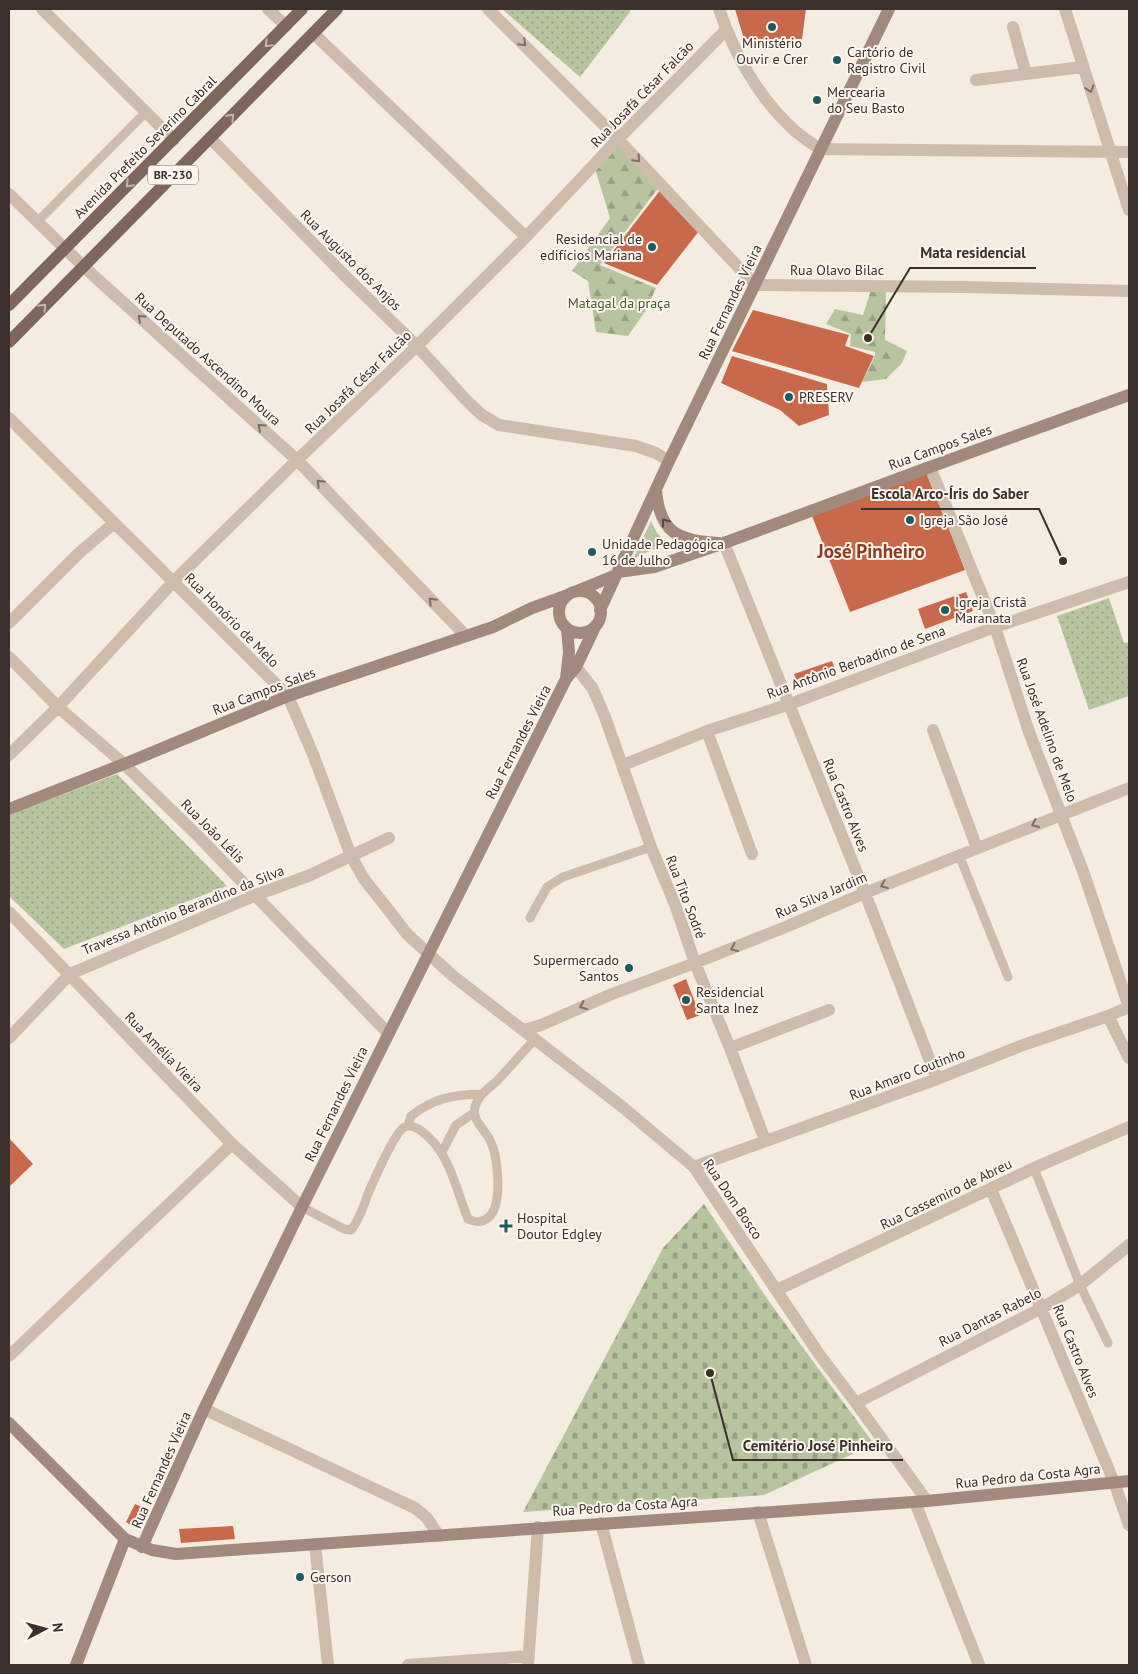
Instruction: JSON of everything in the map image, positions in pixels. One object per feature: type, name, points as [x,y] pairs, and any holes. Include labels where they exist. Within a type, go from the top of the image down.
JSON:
[{"type":"main road","name":"Avenida Prefeito Severino Cabral","points":[[9,305],[302,9]]},
{"type":"main road","name":"BR-230","points":[[9,342],[337,9]]},
{"type":"street","points":[[42,9],[174,140]]},
{"type":"street","points":[[268,9],[286,26]]},
{"type":"street","points":[[488,9],[618,139],[755,285]]},
{"type":"street","points":[[719,9],[726,30],[746,70],[766,99],[794,130],[820,150],[1129,152]]},
{"type":"street","name":"Rua Fernandes Vieira","points":[[600,610],[669,461],[889,9]]},
{"type":"street","points":[[1065,9],[1129,210]]},
{"type":"street","points":[[1013,27],[1026,74]]},
{"type":"street","name":"Rua Josafá César Falcão","points":[[9,755],[58,707],[173,582],[526,238],[618,139],[726,30]]},
{"type":"street","points":[[313,33],[526,238]]},
{"type":"street","points":[[976,80],[1083,67]]},
{"type":"street","name":"Rua Augusto dos Anjos","points":[[210,138],[346,277],[417,346],[482,415],[499,425],[636,446],[656,453],[669,461]]},
{"type":"street","name":"Rua Deputado Ascendino Moura","points":[[9,194],[64,249],[297,460],[466,636]]},
{"type":"street","name":"Rua Olavo Bilac","points":[[755,285],[1129,291]]},
{"type":"street","name":"Rua Campos Sales","points":[[9,809],[288,696],[493,627],[532,608],[617,573],[654,567],[724,543],[1129,396]]},
{"type":"street","name":"Rua Honório de Melo","points":[[9,418],[113,524],[288,696],[314,754],[351,856],[364,879],[407,934],[429,954]]},
{"type":"street","name":"Rua José Adelino de Melo","points":[[930,467],[995,627],[1030,732],[1062,813],[1129,1007]]},
{"type":"street","points":[[656,490],[659,514],[670,529],[689,540],[724,543]]},
{"type":"street","points":[[9,623],[78,553],[113,524]]},
{"type":"street","name":"Rua Castro Alves","points":[[724,543],[790,704],[937,1079]]},
{"type":"street","name":"Rua Antônio Berbadino de Sena","points":[[623,765],[707,731],[790,704],[995,627],[1129,582]]},
{"type":"street","points":[[572,593],[589,593],[599,603],[600,610],[600,619],[595,627],[590,631],[578,633],[567,629],[563,625],[559,614],[559,606],[562,600],[572,593]]},
{"type":"street","points":[[532,608],[559,614]]},
{"type":"street","name":"Rua Fernandes Vieira","points":[[142,1547],[204,1409],[302,1207],[566,680],[576,667],[595,627]]},
{"type":"street","name":"Rua Fernandes Vieira","points":[[566,680],[569,652],[567,629]]},
{"type":"street","name":"Rua João Lélis","points":[[9,657],[58,707],[124,764],[199,837],[388,1033]]},
{"type":"street","name":"Rua Tito Sodré","points":[[576,667],[598,698],[651,847],[676,907],[695,963],[730,1048],[764,1140]]},
{"type":"street","points":[[932,730],[977,848]]},
{"type":"street","points":[[707,731],[752,854]]},
{"type":"street","name":"Rua Silva Jardim","points":[[524,1030],[541,1025],[612,994],[788,926],[1062,813],[1129,788]]},
{"type":"street","name":"Travessa Antônio Berandino da Silva","points":[[9,1038],[70,974],[256,895],[308,876],[389,838]]},
{"type":"street","name":"Rua Amélia Vieira","points":[[9,912],[232,1144],[302,1207]]},
{"type":"street","name":"Rua Dom Bosco","points":[[429,954],[453,976],[620,1105],[694,1167],[819,1354],[856,1403],[921,1501]]},
{"type":"street","name":"Rua Amaro Coutinho","points":[[694,1167],[1129,1007]]},
{"type":"street","points":[[730,1048],[830,1010]]},
{"type":"street","points":[[1108,1016],[1129,1058]]},
{"type":"street","name":"Rua Cassemiro de Abreu","points":[[777,1290],[1034,1168],[1129,1127]]},
{"type":"street","points":[[9,1356],[232,1144]]},
{"type":"street","name":"Rua Castro Alves","points":[[991,1189],[1114,1482],[1129,1525]]},
{"type":"street","name":"Rua Dantas Rabelo","points":[[856,1403],[1042,1308],[1080,1285],[1129,1245]]},
{"type":"street","points":[[204,1409],[415,1508],[427,1518],[439,1536]]},
{"type":"street","name":"Rua Pedro da Costa Agra","points":[[9,1424],[125,1539],[142,1547],[176,1554],[921,1501],[1129,1481]]},
{"type":"street","points":[[921,1501],[979,1665]]},
{"type":"street","points":[[758,1512],[806,1665]]},
{"type":"street","points":[[601,1523],[639,1665]]},
{"type":"street","points":[[408,1665],[528,1661],[538,1527]]},
{"type":"street","name":"Rua Fernandes Vieira","points":[[76,1665],[125,1539]]},
{"type":"street","points":[[315,1544],[328,1665]]},
{"type":"lane","points":[[37,222],[146,112]]},
{"type":"lane","points":[[530,918],[547,887],[563,877],[651,847]]},
{"type":"lane","points":[[959,855],[1008,977]]},
{"type":"lane","points":[[302,1207],[344,1229],[351,1230],[357,1223],[371,1188],[394,1141],[403,1128],[408,1126],[416,1127],[427,1135],[442,1152],[468,1219],[475,1223],[482,1222],[490,1216],[496,1201],[498,1178],[497,1163],[490,1141],[474,1113],[475,1106],[481,1094],[496,1082],[535,1039]]},
{"type":"lane","points":[[408,1126],[411,1116],[424,1106],[455,1095],[481,1094]]},
{"type":"lane","points":[[442,1152],[456,1125],[474,1113]]},
{"type":"lane","points":[[1034,1168],[1080,1285],[1108,1343]]},
{"type":"green space","points":[[502,9],[630,9],[630,12],[580,77]]},
{"type":"green space","name":"Matagal da praça","points":[[619,145],[659,187],[600,265],[656,288],[646,310],[628,336],[596,332],[588,281],[572,271],[610,218],[595,169]]},
{"type":"green space","points":[[871,290],[886,290],[885,340],[907,351],[902,363],[886,379],[862,382],[875,356],[875,352],[850,346],[851,334],[826,324],[835,309],[863,315]]},
{"type":"green space","points":[[651,521],[657,533],[668,543],[634,558]]},
{"type":"green space","points":[[1109,598],[1124,643],[1129,642],[1129,696],[1089,710],[1057,616]]},
{"type":"green space","points":[[117,774],[227,886],[64,949],[9,896],[9,815]]},
{"type":"green space","points":[[704,1204],[770,1303],[874,1444],[764,1495],[523,1512],[663,1248]]},
{"type":"building","name":"Ministério Ouvir e Crer","points":[[735,9],[806,9],[802,39],[744,39]]},
{"type":"building","name":"Residencial de edifícios Mariana","points":[[661,189],[699,231],[657,285],[604,263]]},
{"type":"building","points":[[753,310],[849,335],[845,346],[874,356],[859,388],[732,351]]},
{"type":"building","name":"PRESERV","points":[[732,356],[827,384],[829,415],[799,426],[780,410],[721,383]]},
{"type":"building","points":[[928,473],[965,570],[850,612],[812,516]]},
{"type":"building","name":"Igreja Cristã Maranata","points":[[966,592],[973,611],[925,629],[918,609]]},
{"type":"building","points":[[832,661],[837,674],[799,688],[794,674]]},
{"type":"building","name":"Residencial Santa Inez","points":[[686,979],[700,1015],[687,1020],[673,985]]},
{"type":"building","points":[[9,1138],[33,1164],[9,1187]]},
{"type":"building","points":[[135,1504],[144,1508],[136,1523],[130,1525],[126,1522]]},
{"type":"building","points":[[233,1526],[235,1539],[181,1543],[179,1529]]},
{"type":"place","name":"Ministério Ouvir e Crer","points":[[772,27]]},
{"type":"place","name":"Cartório de Registro Civil","points":[[837,60]]},
{"type":"place","name":"Mercearia do Seu Basto","points":[[817,100]]},
{"type":"place","name":"Residencial de edifícios Mariana","points":[[652,247]]},
{"type":"place","name":"Mata residencial","points":[[868,338]]},
{"type":"place","name":"PRESERV","points":[[789,397]]},
{"type":"place","name":"Igreja São José","points":[[910,520]]},
{"type":"place","name":"Unidade Pedagógica 16 de Julho","points":[[592,552]]},
{"type":"place","name":"Escola Arco-Íris do Saber","points":[[1063,561]]},
{"type":"place","name":"Igreja Cristã Maranata","points":[[945,610]]},
{"type":"place","name":"Supermercado Santos","points":[[629,968]]},
{"type":"place","name":"Residencial Santa Inez","points":[[686,1000]]},
{"type":"place","name":"Hospital Doutor Edgley","points":[[506,1226]]},
{"type":"place","name":"Cemitério José Pinheiro","points":[[710,1373]]},
{"type":"place","name":"Gerson","points":[[300,1577]]},
{"type":"district","name":"José Pinheiro","points":[[871,551]]}]
